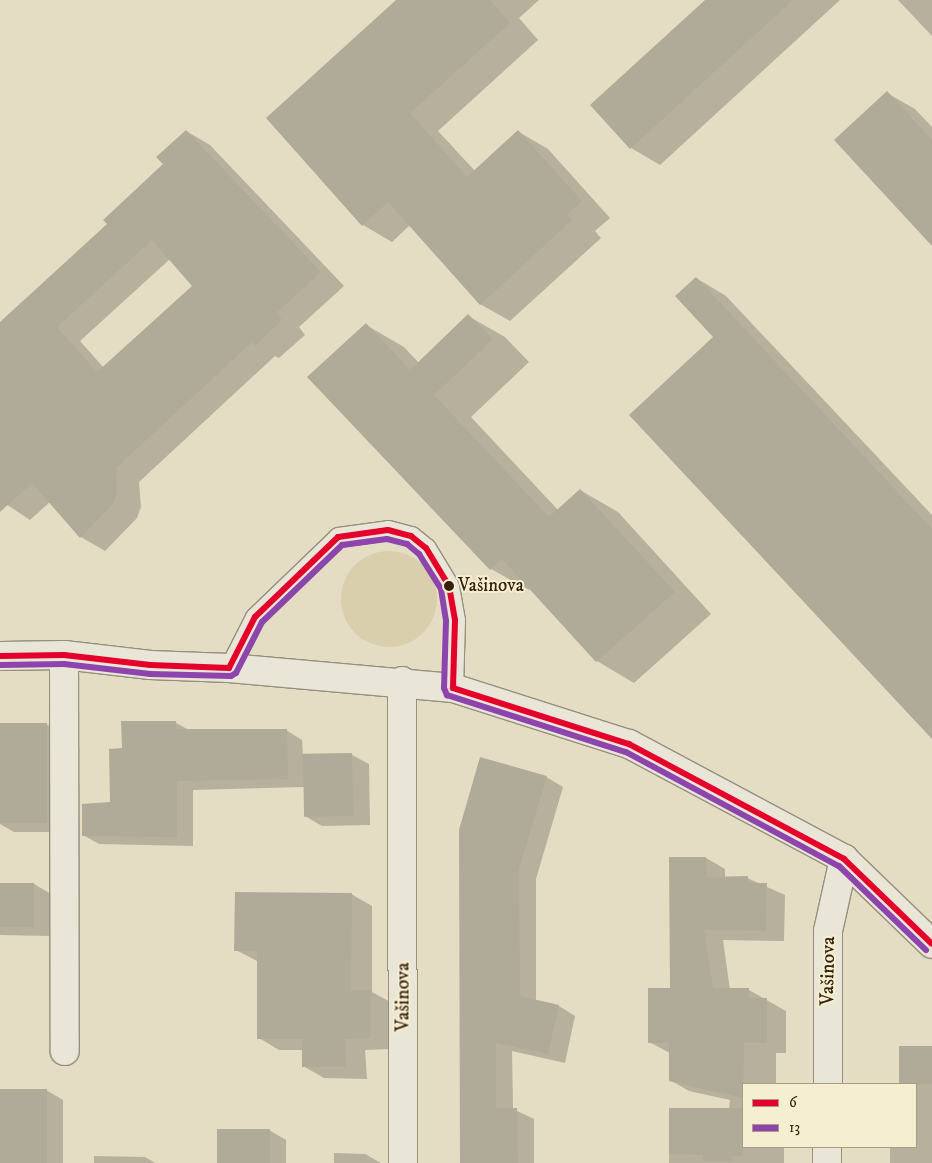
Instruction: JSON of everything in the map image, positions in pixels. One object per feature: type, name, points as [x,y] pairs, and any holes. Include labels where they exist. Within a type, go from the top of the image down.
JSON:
[{"type":"street","points":[[0,656],[64,655],[150,665],[229,668],[402,681],[453,688],[629,744],[844,859],[932,944]]},
{"type":"street","points":[[64,655],[65,1051]]},
{"type":"street","name":"Vašinova","points":[[402,681],[403,1163]]},
{"type":"street","name":"Vašinova","points":[[828,1083],[828,931],[844,859]]},
{"type":"street","points":[[828,1148],[828,1163]]},
{"type":"lane","points":[[229,668],[242,638],[255,617],[338,537],[388,530],[411,536],[426,548],[449,586],[455,620],[453,688]]},
{"type":"shaded area","points":[[389,551],[407,554],[423,565],[434,581],[437,599],[434,617],[423,633],[407,644],[389,647],[371,644],[355,633],[344,617],[341,599],[344,581],[355,565],[371,554]]},
{"type":"building","points":[[396,0],[490,0],[510,23],[410,113],[467,177],[518,130],[582,201],[567,214],[572,220],[480,305],[388,202],[362,226],[266,118]]},
{"type":"building","points":[[705,0],[793,0],[630,149],[590,105]]},
{"type":"building","points":[[887,91],[932,140],[932,246],[834,140]]},
{"type":"building","points":[[186,130],[321,272],[276,313],[282,320],[255,346],[252,342],[116,468],[117,493],[113,504],[80,538],[32,483],[0,512],[0,322],[107,224],[103,220],[163,164],[156,157]],"holes":[[[152,240],[192,286],[97,372],[57,327]]]},
{"type":"building","points":[[696,277],[932,529],[932,739],[629,415],[713,337],[675,296]]},
{"type":"building","points":[[468,314],[493,339],[434,395],[549,517],[580,489],[675,592],[596,662],[502,559],[490,570],[307,377],[366,323],[410,370]]},
{"type":"building","points":[[121,721],[176,721],[176,729],[287,729],[288,779],[177,781],[177,837],[82,836],[82,804],[110,802],[109,749],[122,748]]},
{"type":"building","points":[[0,723],[47,723],[47,823],[0,823]]},
{"type":"building","points":[[352,753],[353,816],[304,817],[303,754]]},
{"type":"building","points":[[480,757],[547,776],[519,869],[520,996],[559,1005],[548,1054],[496,1043],[496,1108],[517,1108],[518,1163],[460,1163],[459,830]]},
{"type":"building","points":[[669,857],[706,857],[707,877],[748,876],[748,883],[767,883],[766,931],[704,930],[713,988],[749,988],[749,998],[767,998],[767,1043],[744,1043],[742,1098],[669,1081],[669,1043],[648,1043],[648,988],[670,988]]},
{"type":"building","points":[[0,883],[34,883],[34,927],[0,927]]},
{"type":"building","points":[[235,892],[352,893],[351,990],[371,990],[370,1038],[345,1039],[346,1067],[302,1067],[302,1039],[257,1039],[257,951],[234,951]]},
{"type":"building","points":[[899,1046],[932,1046],[932,1084],[899,1083]]},
{"type":"building","points":[[0,1089],[47,1089],[47,1163],[0,1163]]},
{"type":"building","points":[[669,1108],[742,1108],[743,1156],[732,1156],[732,1161],[703,1161],[703,1155],[669,1154]]},
{"type":"building","points":[[217,1129],[270,1129],[270,1163],[217,1163]]},
{"type":"transit line","name":"6","points":[[229,668],[255,617],[338,537],[388,530],[411,536],[426,548],[449,586],[455,620],[453,688]]},
{"type":"transit line","name":"13","points":[[0,665],[64,664],[150,674],[231,676],[236,673],[262,622],[342,545],[387,539],[407,544],[419,554],[441,589],[446,621],[444,688],[447,695],[626,752],[839,866],[926,950]]},
{"type":"transit line","name":"6","points":[[0,656],[64,655],[150,665],[229,668]]},
{"type":"transit line","name":"6","points":[[453,688],[629,744],[844,859],[932,944]]},
{"type":"place","name":"Vašinova","points":[[449,586]]}]
